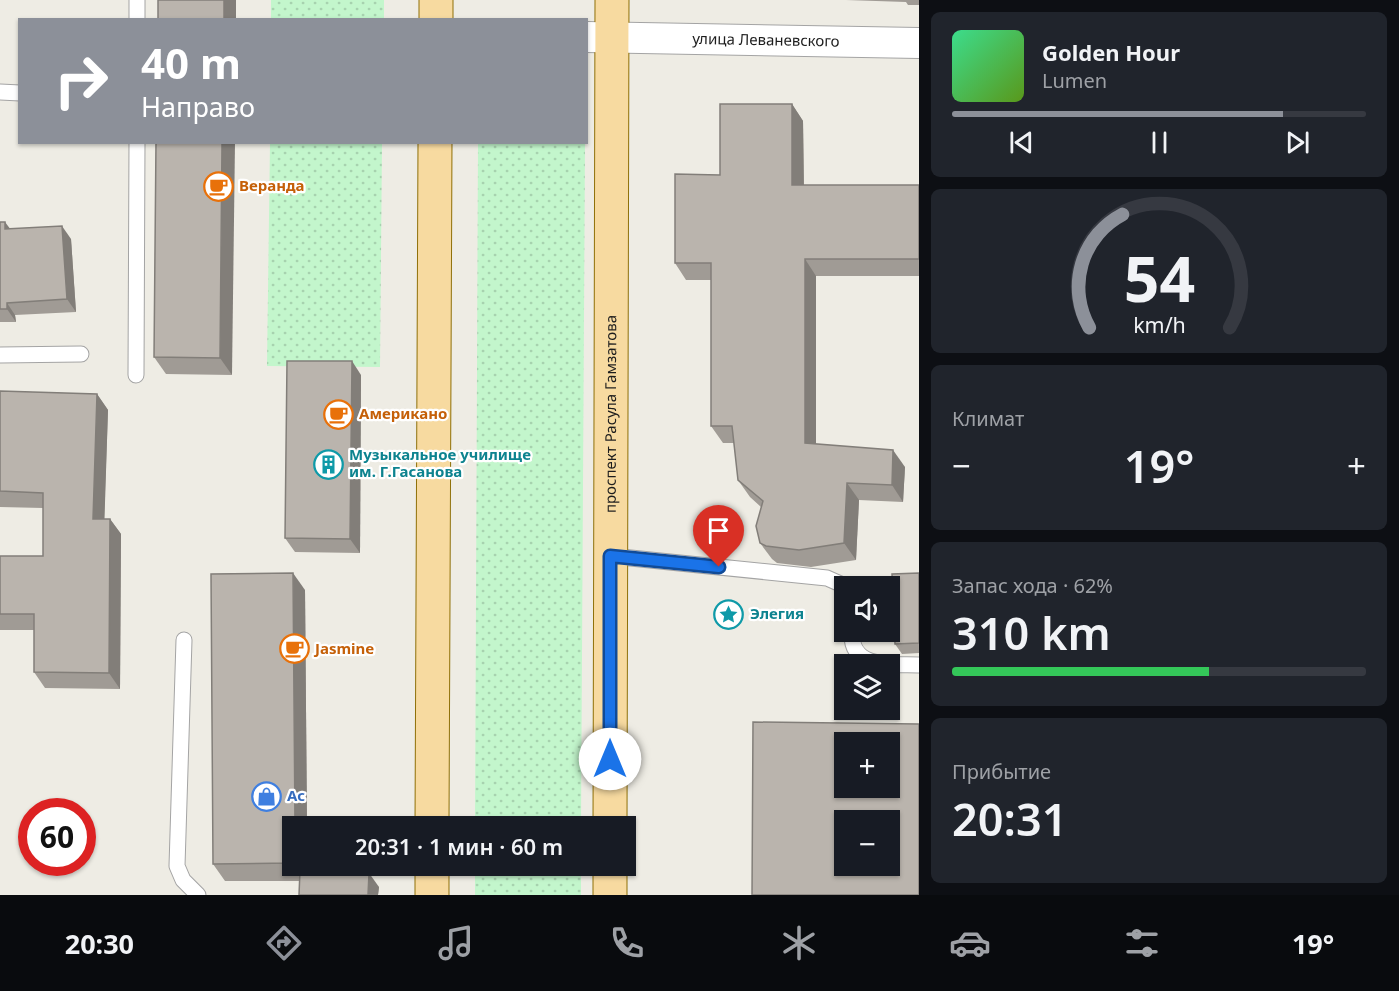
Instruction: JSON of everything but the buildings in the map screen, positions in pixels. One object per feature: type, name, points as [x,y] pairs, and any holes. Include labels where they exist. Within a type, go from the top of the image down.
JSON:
[{"type":"main road","points":[[436,0],[436,18]]},
{"type":"main road","name":"проспект Расула Гамзатова","points":[[610,816],[610,556],[599,37],[612,0]]},
{"type":"main road","points":[[432,816],[435,144]]},
{"type":"main road","points":[[432,876],[432,895]]},
{"type":"main road","points":[[610,876],[610,895]]},
{"type":"street","name":"улица Леваневского","points":[[599,37],[919,43]]},
{"type":"lane","points":[[137,0],[137,18]]},
{"type":"lane","points":[[0,92],[18,93]]},
{"type":"lane","points":[[136,375],[137,144]]},
{"type":"lane","points":[[0,355],[81,354]]},
{"type":"lane","points":[[610,556],[827,578],[834,581]]},
{"type":"lane","points":[[184,640],[177,866],[183,880],[198,895]]},
{"type":"lane","points":[[853,642],[857,653],[875,664],[919,665]]},
{"type":"green space","points":[[271,0],[384,0],[384,18],[271,18]]},
{"type":"green space","points":[[270,144],[382,144],[380,367],[267,366]]},
{"type":"green space","points":[[478,144],[585,144],[581,816],[475,816]]},
{"type":"green space","points":[[475,876],[581,876],[581,895],[475,895]]},
{"type":"place","name":"Веранда","points":[[218,186]]},
{"type":"place","name":"Американо","points":[[338,414]]},
{"type":"place","name":"Музыкальное училище им. Г.Гасанова","points":[[328,464]]},
{"type":"place","name":"Элегия","points":[[729,614]]},
{"type":"place","name":"Jasmine","points":[[294,649]]},
{"type":"place","name":"Ас","points":[[266,796]]},
{"type":"route","points":[[610,759],[610,556],[719,567]]}]
